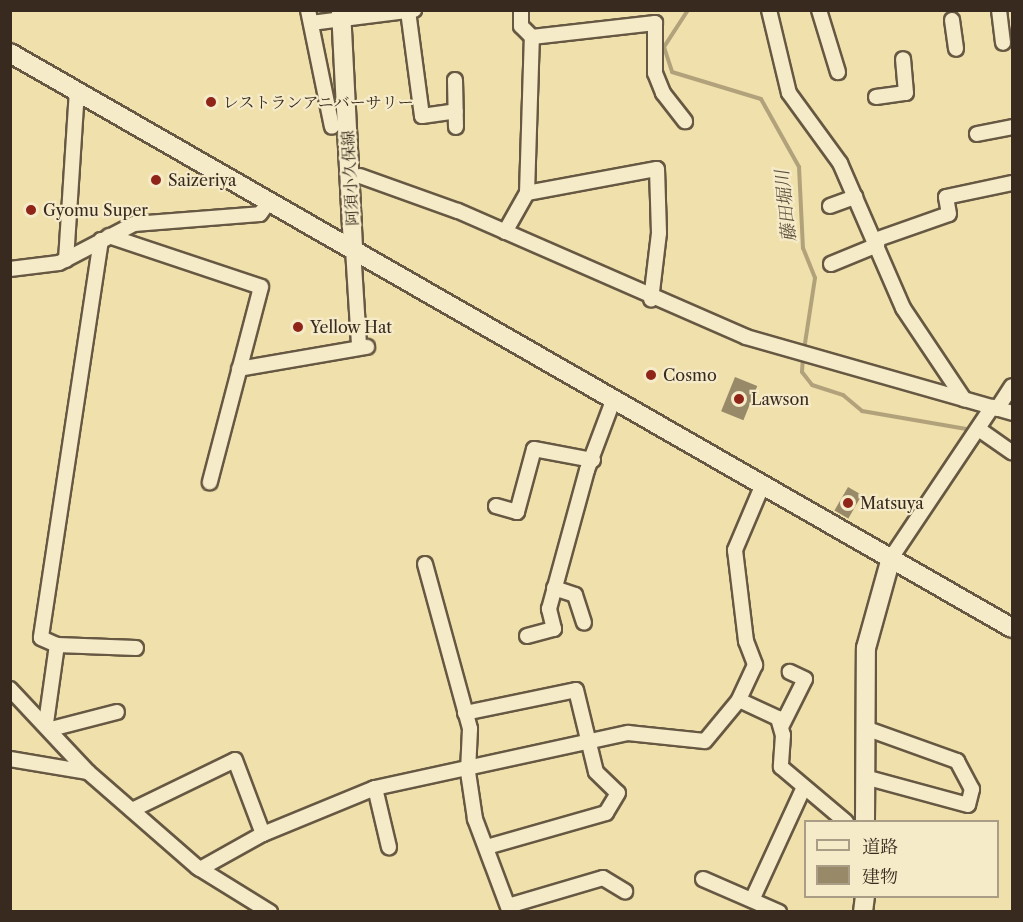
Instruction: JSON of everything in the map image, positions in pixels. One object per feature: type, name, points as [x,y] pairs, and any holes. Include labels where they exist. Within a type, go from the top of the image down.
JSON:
[{"type":"street","points":[[332,127],[309,17],[414,10]]},
{"type":"street","points":[[506,232],[526,193],[532,37],[521,26],[521,10]]},
{"type":"street","points":[[769,10],[789,93],[840,163],[903,308],[964,399]]},
{"type":"street","points":[[819,10],[838,72]]},
{"type":"street","points":[[999,10],[1003,43]]},
{"type":"street","points":[[408,11],[422,116],[456,111]]},
{"type":"street","name":"阿須小久保線","points":[[238,369],[363,346],[353,249],[341,15]]},
{"type":"street","points":[[532,37],[655,17],[655,73],[663,93],[685,121]]},
{"type":"street","points":[[952,20],[956,49]]},
{"type":"street","points":[[10,53],[270,200],[1012,628]]},
{"type":"street","points":[[876,97],[906,93],[903,59]]},
{"type":"street","points":[[455,80],[456,127]]},
{"type":"street","points":[[66,260],[77,91]]},
{"type":"street","points":[[977,134],[1012,127]]},
{"type":"street","points":[[526,193],[657,169],[659,233],[651,300]]},
{"type":"street","points":[[360,176],[506,232],[651,300],[803,354],[1012,413]]},
{"type":"street","points":[[831,264],[949,214],[946,197],[1012,183]]},
{"type":"street","points":[[830,206],[855,197]]},
{"type":"street","points":[[10,269],[66,260],[105,238],[139,223],[260,214],[270,200]]},
{"type":"street","points":[[105,238],[261,287],[210,482]]},
{"type":"street","points":[[105,238],[41,638],[57,645],[136,648]]},
{"type":"street","points":[[865,820],[865,728],[870,619],[891,558],[1012,386]]},
{"type":"street","points":[[527,636],[554,629],[549,609],[554,588],[614,398]]},
{"type":"street","points":[[980,430],[1012,452]]},
{"type":"street","points":[[496,506],[516,512],[534,449],[593,460]]},
{"type":"street","points":[[200,869],[263,834],[375,788],[468,771],[585,741],[627,733],[705,741],[739,700],[755,665],[746,640],[735,550],[763,484]]},
{"type":"street","points":[[425,564],[465,713],[468,771],[475,819],[509,909],[603,878],[625,891]]},
{"type":"street","points":[[554,588],[575,595],[584,623]]},
{"type":"street","points":[[48,726],[57,645]]},
{"type":"street","points":[[790,672],[805,680],[782,725],[781,767],[844,820]]},
{"type":"street","points":[[10,689],[48,726],[88,772],[200,869],[267,911]]},
{"type":"street","points":[[465,713],[576,690],[585,741],[601,782],[618,793],[606,813],[487,846]]},
{"type":"street","points":[[739,700],[782,725]]},
{"type":"street","points":[[48,726],[117,712]]},
{"type":"street","points":[[865,728],[957,761],[972,789],[968,805],[865,777]]},
{"type":"street","points":[[10,759],[88,772]]},
{"type":"street","points":[[132,810],[235,760],[263,834]]},
{"type":"street","points":[[375,788],[389,847]]},
{"type":"street","points":[[752,900],[804,788]]},
{"type":"street","points":[[703,879],[779,912]]},
{"type":"building","name":"Lawson","points":[[735,377],[757,386],[743,420],[721,411]]},
{"type":"building","name":"Matsuya","points":[[848,487],[862,495],[848,518],[834,510]]},
{"type":"waterway","name":"藤田堀川","points":[[688,10],[664,47],[672,72],[761,99],[799,167],[803,248],[815,278],[804,350]]},
{"type":"waterway","name":"藤田堀川","points":[[803,357],[802,372],[812,385],[843,395],[862,411],[966,429]]},
{"type":"place","name":"レストランアニバーサリー","points":[[211,102]]},
{"type":"place","name":"Saizeriya","points":[[156,180]]},
{"type":"place","name":"Gyomu Super","points":[[31,210]]},
{"type":"place","name":"Yellow Hat","points":[[298,327]]},
{"type":"place","name":"Cosmo","points":[[651,375]]},
{"type":"place","name":"Lawson","points":[[739,399]]},
{"type":"place","name":"Matsuya","points":[[848,503]]}]
